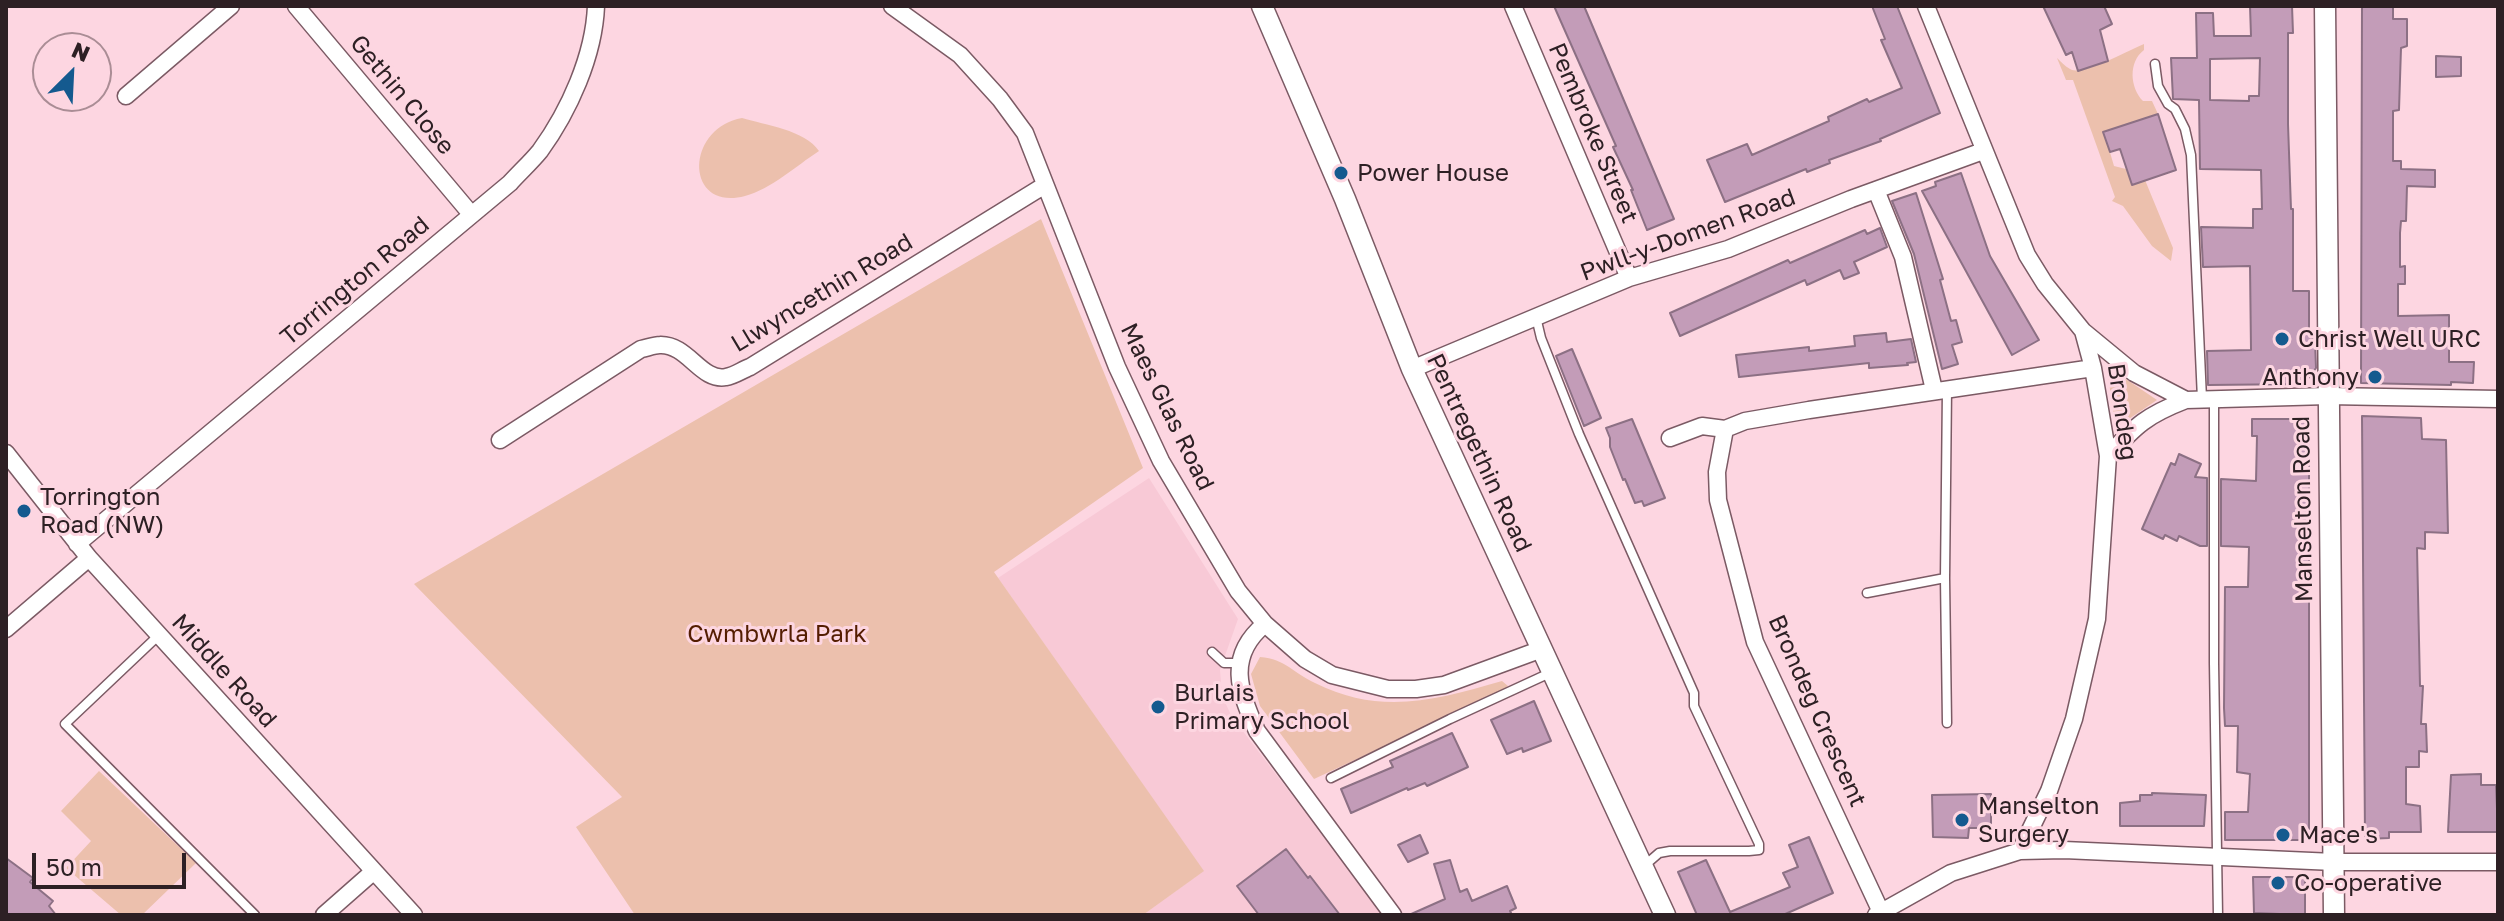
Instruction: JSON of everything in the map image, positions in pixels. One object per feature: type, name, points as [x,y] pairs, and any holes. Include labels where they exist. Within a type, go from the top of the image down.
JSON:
[{"type":"street","points":[[126,96],[231,6]]},
{"type":"street","name":"Gethin Close","points":[[296,6],[471,214]]},
{"type":"street","name":"Torrington Road","points":[[77,544],[510,183],[539,152],[570,102],[586,56],[596,6]]},
{"type":"street","name":"Maes Glas Road","points":[[892,6],[960,55],[1000,99],[1025,133],[1117,367],[1161,461],[1238,591],[1265,624],[1305,659],[1332,675],[1388,689],[1444,685],[1542,649]]},
{"type":"street","name":"Pentregethin Road","points":[[1262,6],[1345,199],[1412,369],[1665,915]]},
{"type":"street","name":"Pembroke Street","points":[[1513,6],[1629,278]]},
{"type":"street","name":"Brondeg","points":[[1926,6],[2027,255],[2045,284],[2083,331],[2093,368],[2108,456],[2097,619],[2074,719],[2049,791],[2020,851]]},
{"type":"street","name":"Manselton Road","points":[[2325,6],[2334,915]]},
{"type":"street","name":"Pwll-y-Domen Road","points":[[1412,369],[1629,278],[1728,249],[1983,151]]},
{"type":"street","name":"Llwyncethin Road","points":[[500,440],[641,349],[661,345],[683,351],[715,377],[725,378],[750,367],[1045,185]]},
{"type":"street","points":[[1876,190],[1903,257],[1941,389]]},
{"type":"street","points":[[2083,331],[2134,373],[2201,399]]},
{"type":"street","points":[[1670,438],[1702,426],[1725,429],[1745,421],[2093,368]]},
{"type":"street","points":[[2108,456],[2135,426],[2156,411],[2201,399],[2328,396],[2498,399]]},
{"type":"street","name":"Brondeg Crescent","points":[[1725,429],[1717,472],[1718,500],[1755,642],[1878,914]]},
{"type":"street","name":"Middle Road","points":[[6,453],[89,558],[414,915]]},
{"type":"street","points":[[6,629],[89,558]]},
{"type":"street","points":[[1265,624],[1255,632],[1241,663],[1238,673],[1242,699],[1257,731],[1393,915]]},
{"type":"street","points":[[1878,914],[1951,873],[2020,851],[2064,850],[2334,862],[2498,862]]},
{"type":"street","points":[[324,915],[374,871]]},
{"type":"lane","points":[[2155,64],[2158,86],[2185,129],[2191,155],[2214,663],[2218,915]]},
{"type":"lane","points":[[1536,317],[1541,338],[1579,434],[1694,693],[1694,706],[1759,844],[1759,850],[1749,851],[1659,853],[1643,866]]},
{"type":"lane","points":[[1941,389],[1947,723]]},
{"type":"lane","points":[[1867,593],[1945,578]]},
{"type":"lane","points":[[159,635],[65,724],[255,915]]},
{"type":"lane","points":[[1212,652],[1224,663],[1241,663]]},
{"type":"lane","points":[[1331,778],[1553,672]]},
{"type":"shaded area","name":"Burlais Primary School","points":[[1149,478],[1238,619],[1220,670],[1222,696],[1232,717],[1384,915],[1143,915],[1203,871],[998,578]]},
{"type":"green space","points":[[2144,44],[2144,50],[2135,61],[2133,82],[2139,96],[2143,101],[2152,101],[2158,114],[2104,132],[2114,166],[2126,169],[2132,184],[2145,180],[2173,248],[2171,261],[2152,246],[2123,206],[2112,201],[2115,197],[2073,80],[2066,80],[2057,58],[2070,69],[2079,70]]},
{"type":"green space","points":[[742,118],[795,133],[819,151],[755,193],[725,198],[711,192],[702,181],[699,167],[702,152],[710,137],[723,125]]},
{"type":"green space","name":"Cwmbwrla Park","points":[[1041,219],[1143,468],[994,572],[1204,871],[1143,915],[635,915],[576,827],[622,797],[414,584]]},
{"type":"green space","points":[[2107,368],[2157,400],[2120,425],[2115,425]]},
{"type":"green space","points":[[1260,657],[1283,663],[1307,679],[1339,693],[1386,702],[1431,699],[1502,681],[1508,686],[1314,779],[1260,706],[1251,674]]},
{"type":"green space","points":[[99,771],[196,863],[142,915],[121,915],[66,868],[91,841],[61,811]]},
{"type":"building","points":[[1554,6],[1584,6],[1674,219],[1647,230],[1613,147],[1616,146]]},
{"type":"building","points":[[1872,6],[1897,6],[1940,113],[1881,141],[1829,160],[1830,163],[1807,172],[1806,169],[1725,202],[1707,160],[1747,144],[1752,155],[1829,121],[1828,117],[1867,99],[1869,102],[1902,88],[1881,40],[1885,39]]},
{"type":"building","points":[[2043,6],[2104,6],[2112,24],[2100,30],[2108,61],[2078,71],[2072,52],[2066,55]]},
{"type":"building","points":[[2250,6],[2292,6],[2293,33],[2288,33],[2288,124],[2293,209],[2293,291],[2309,291],[2309,334],[2315,341],[2316,368],[2304,384],[2208,385],[2207,351],[2251,350],[2250,266],[2203,267],[2201,227],[2253,228],[2253,209],[2262,209],[2261,170],[2200,169],[2199,100],[2173,99],[2171,58],[2197,58],[2196,13],[2213,13],[2214,36],[2251,36]],"holes":[[[2260,58],[2259,96],[2249,96],[2249,101],[2210,100],[2210,59]]]},
{"type":"building","points":[[2362,6],[2393,6],[2393,19],[2407,19],[2407,46],[2401,48],[2399,110],[2393,111],[2393,161],[2401,161],[2401,169],[2435,170],[2435,187],[2407,186],[2406,221],[2401,221],[2400,233],[2400,267],[2405,266],[2405,284],[2398,284],[2398,316],[2449,315],[2449,362],[2474,362],[2473,383],[2361,383]]},
{"type":"building","points":[[2436,56],[2461,57],[2461,76],[2436,77]]},
{"type":"building","points":[[2158,114],[2176,170],[2132,185],[2120,149],[2110,152],[2103,132]]},
{"type":"building","points":[[1961,173],[1990,256],[2039,340],[2012,355],[1922,191],[1936,186],[1935,182]]},
{"type":"building","points":[[1916,193],[1943,279],[1940,280],[1951,321],[1956,320],[1962,342],[1952,345],[1958,364],[1942,369],[1914,254],[1892,201]]},
{"type":"building","points":[[1880,228],[1887,247],[1854,262],[1859,273],[1844,279],[1840,270],[1807,285],[1805,280],[1680,336],[1670,313],[1788,260],[1790,263],[1865,230],[1867,234]]},
{"type":"building","points":[[1886,333],[1887,342],[1911,339],[1916,362],[1869,368],[1869,363],[1739,377],[1736,355],[1809,347],[1809,351],[1855,346],[1854,336]]},
{"type":"building","points":[[1572,349],[1601,418],[1584,426],[1556,356]]},
{"type":"building","points":[[2362,416],[2421,418],[2422,439],[2446,440],[2448,533],[2425,532],[2425,549],[2417,548],[2420,686],[2423,686],[2421,724],[2426,724],[2427,752],[2419,751],[2419,767],[2406,767],[2406,804],[2420,806],[2421,832],[2389,832],[2389,838],[2365,839]]},
{"type":"building","points":[[1632,419],[1665,498],[1644,506],[1642,501],[1635,503],[1623,480],[1606,428]]},
{"type":"building","points":[[2252,419],[2309,419],[2309,840],[2225,840],[2225,812],[2248,812],[2250,774],[2237,772],[2238,726],[2225,726],[2225,587],[2248,587],[2249,547],[2221,546],[2221,479],[2256,481],[2257,436],[2252,436]]},
{"type":"building","points":[[2179,454],[2201,464],[2195,477],[2207,478],[2207,546],[2179,536],[2177,541],[2165,535],[2163,539],[2142,529],[2171,463],[2175,465]]},
{"type":"building","points":[[1534,701],[1551,741],[1523,752],[1522,748],[1507,754],[1491,720]]},
{"type":"building","points":[[1452,733],[1468,767],[1427,786],[1425,783],[1407,788],[1351,813],[1341,789],[1393,767],[1390,761]]},
{"type":"building","points":[[2481,774],[2481,785],[2496,785],[2498,832],[2448,832],[2451,775]]},
{"type":"building","name":"Manselton Surgery","points":[[1991,794],[1991,828],[1969,828],[1968,838],[1933,837],[1932,795]]},
{"type":"building","points":[[2140,795],[2206,795],[2204,826],[2120,826],[2120,803],[2140,801]]},
{"type":"building","points":[[1420,835],[1428,853],[1408,862],[1398,845]]},
{"type":"building","points":[[1809,837],[1833,893],[1783,915],[1697,915],[1678,872],[1706,860],[1730,912],[1790,887],[1783,873],[1798,867],[1789,845]]},
{"type":"building","points":[[1286,849],[1340,915],[1259,915],[1237,886]]},
{"type":"building","points":[[6,858],[33,878],[30,882],[53,901],[49,906],[56,915],[6,915]]},
{"type":"building","points":[[1450,860],[1460,892],[1467,889],[1472,901],[1507,886],[1516,908],[1510,911],[1512,915],[1409,915],[1445,899],[1434,864]]},
{"type":"building","points":[[2253,877],[2305,877],[2305,915],[2254,913]]},
{"type":"place","name":"Power House","points":[[1341,173]]},
{"type":"place","name":"Christ Well URC","points":[[2282,339]]},
{"type":"place","name":"Anthony","points":[[2375,377]]},
{"type":"place","name":"Torrington Road (NW)","points":[[24,511]]},
{"type":"place","name":"Burlais Primary School","points":[[1158,707]]},
{"type":"place","name":"Manselton Surgery","points":[[1962,820]]},
{"type":"place","name":"Mace's","points":[[2283,835]]},
{"type":"place","name":"Co-operative","points":[[2278,883]]}]
